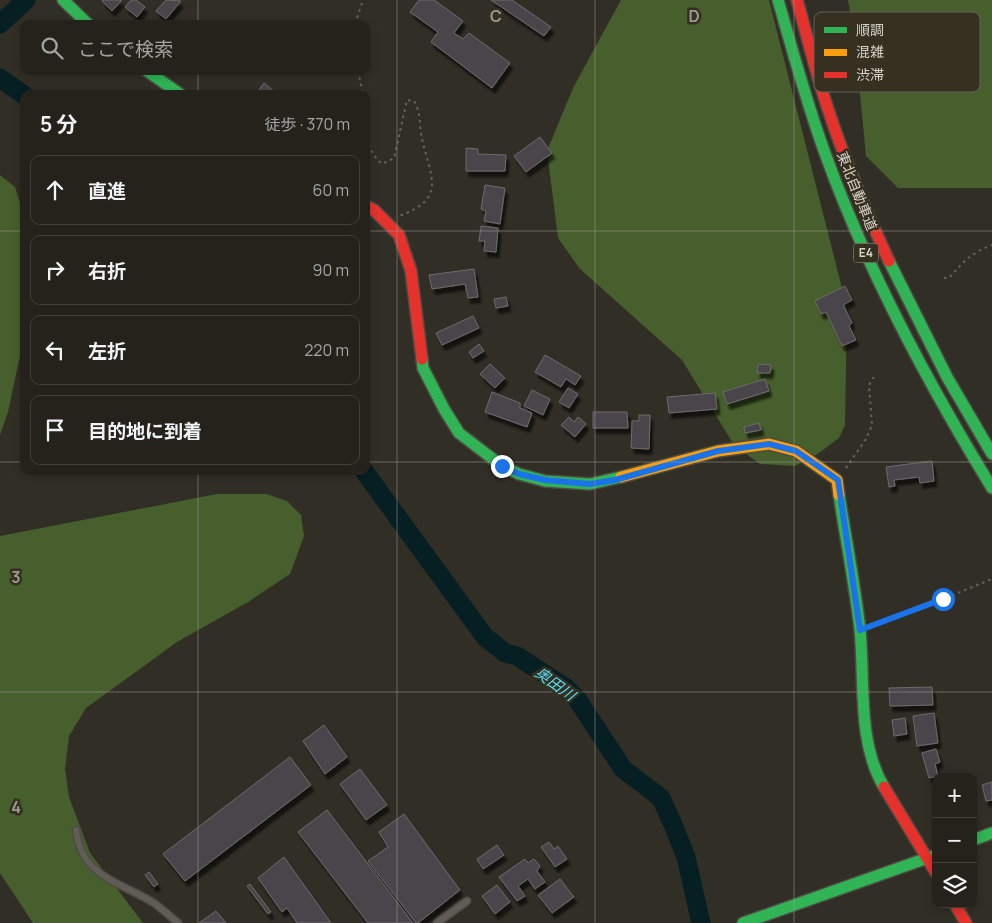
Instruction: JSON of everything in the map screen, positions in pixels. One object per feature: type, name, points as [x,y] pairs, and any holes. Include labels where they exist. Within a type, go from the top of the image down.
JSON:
[{"type":"main road","points":[[63,0],[84,20]]},
{"type":"main road","name":"東北自動車道","points":[[778,0],[804,93],[833,176],[883,292],[909,345],[954,426],[992,488]]},
{"type":"main road","name":"東北自動車道","points":[[797,0],[814,63]]},
{"type":"main road","points":[[153,75],[174,90]]},
{"type":"main road","name":"東北自動車道","points":[[822,92],[850,170],[926,338],[956,396],[992,454]]},
{"type":"main road","points":[[370,208],[398,235],[411,271],[423,368],[444,409],[460,433],[502,466],[519,474],[545,480],[590,484],[615,480],[718,451],[769,444],[796,451],[838,480],[860,630],[866,730],[875,772],[931,857],[743,923]]},
{"type":"main road","points":[[977,839],[992,833]]},
{"type":"main road","points":[[957,908],[966,923]]},
{"type":"lane","points":[[76,830],[78,844],[89,864],[105,878],[154,903],[178,923]]},
{"type":"lane","points":[[437,923],[467,901]]},
{"type":"path","points":[[356,20],[363,0]]},
{"type":"path","points":[[359,75],[362,90]]},
{"type":"path","points":[[370,148],[373,156],[382,164],[394,158],[407,100],[414,101],[417,106],[421,136],[432,181],[431,192],[426,202],[412,212],[384,221]]},
{"type":"path","points":[[944,278],[949,278],[976,251],[992,245]]},
{"type":"path","points":[[838,480],[866,439],[872,425],[870,385],[876,375]]},
{"type":"path","points":[[860,630],[992,579]]},
{"type":"green space","points":[[621,0],[769,0],[847,308],[845,425],[839,438],[819,453],[795,466],[760,464],[734,445],[682,360],[580,269],[558,238],[547,151],[573,88]]},
{"type":"green space","points":[[848,0],[992,0],[992,188],[898,188],[866,156],[860,92],[980,92],[980,12],[850,12]]},
{"type":"green space","points":[[0,175],[15,187],[20,204],[20,356],[8,412],[0,435]]},
{"type":"green space","points":[[217,494],[266,494],[287,501],[301,515],[304,536],[290,574],[248,602],[177,642],[86,708],[69,736],[65,769],[69,797],[90,853],[143,923],[33,923],[0,873],[0,536]]},
{"type":"building","points":[[103,0],[122,0],[112,11]]},
{"type":"building","points":[[131,0],[136,0],[145,7],[137,17],[125,7]]},
{"type":"building","points":[[166,0],[181,1],[166,19],[156,11]]},
{"type":"building","points":[[419,0],[434,0],[463,21],[454,33],[463,39],[469,33],[510,63],[492,88],[431,42],[438,32],[410,12]]},
{"type":"building","points":[[491,0],[512,0],[551,27],[544,36]]},
{"type":"building","points":[[264,83],[272,90],[259,90]]},
{"type":"building","points":[[540,137],[552,153],[526,172],[514,156]]},
{"type":"building","points":[[466,148],[478,149],[478,154],[506,155],[505,171],[466,171]]},
{"type":"building","points":[[485,185],[505,188],[500,224],[484,221],[486,211],[481,209]]},
{"type":"building","points":[[481,226],[498,228],[496,252],[484,251],[485,241],[479,241]]},
{"type":"building","points":[[474,269],[478,297],[468,298],[465,284],[432,289],[429,275]]},
{"type":"building","points":[[845,286],[852,300],[843,305],[852,323],[849,326],[856,340],[842,346],[826,312],[821,314],[815,301]]},
{"type":"building","points":[[506,297],[508,306],[496,308],[494,299]]},
{"type":"building","points":[[473,316],[479,328],[442,345],[436,333]]},
{"type":"building","points":[[479,344],[484,351],[473,358],[469,352]]},
{"type":"building","points":[[545,355],[581,376],[575,385],[566,379],[561,387],[535,372]]},
{"type":"building","points":[[490,364],[505,378],[495,388],[480,374]]},
{"type":"building","points":[[758,364],[771,365],[770,373],[757,373]]},
{"type":"building","points":[[765,379],[769,391],[727,404],[723,392]]},
{"type":"building","points":[[568,388],[578,394],[569,408],[559,402]]},
{"type":"building","points":[[532,390],[550,399],[543,415],[524,406]]},
{"type":"building","points":[[492,392],[520,403],[520,408],[532,413],[527,427],[485,412]]},
{"type":"building","points":[[715,393],[717,409],[669,413],[667,397]]},
{"type":"building","points":[[593,412],[627,412],[628,428],[593,428]]},
{"type":"building","points":[[639,415],[650,415],[649,449],[631,448],[632,421],[639,421]]},
{"type":"building","points":[[569,417],[574,422],[578,417],[586,424],[575,437],[561,425]]},
{"type":"building","points":[[759,423],[761,430],[745,433],[744,427]]},
{"type":"building","points":[[932,461],[934,481],[920,483],[919,477],[894,480],[895,486],[889,487],[886,467]]},
{"type":"building","points":[[932,687],[933,705],[890,706],[889,688]]},
{"type":"building","points":[[934,713],[938,743],[917,746],[913,716]]},
{"type":"building","points":[[905,718],[907,734],[894,736],[892,720]]},
{"type":"building","points":[[324,725],[347,757],[325,774],[303,741]]},
{"type":"building","points":[[936,749],[940,762],[935,764],[937,773],[932,773],[932,777],[929,778],[922,753]]},
{"type":"building","points":[[290,757],[311,785],[185,881],[163,854]]},
{"type":"building","points":[[360,769],[387,805],[366,820],[340,784]]},
{"type":"building","points":[[992,782],[992,800],[986,801],[982,785]]},
{"type":"building","points":[[327,810],[413,923],[368,923],[298,832]]},
{"type":"building","points":[[404,814],[460,890],[418,923],[416,923],[368,861],[388,847],[379,832]]},
{"type":"building","points":[[549,842],[554,849],[558,846],[567,859],[555,867],[541,847]]},
{"type":"building","points":[[497,845],[504,855],[483,869],[477,859]]},
{"type":"building","points":[[284,857],[331,923],[297,923],[287,908],[282,912],[258,878]]},
{"type":"building","points":[[525,859],[528,863],[534,859],[540,866],[537,871],[545,882],[535,889],[528,879],[518,886],[525,896],[517,901],[499,877]]},
{"type":"building","points":[[149,872],[158,884],[154,887],[145,875]]},
{"type":"building","points":[[560,879],[574,897],[552,913],[538,895]]},
{"type":"building","points":[[250,884],[271,912],[268,914],[247,886]]},
{"type":"building","points":[[497,885],[510,902],[495,914],[482,896]]},
{"type":"building","points":[[216,911],[226,923],[199,923]]},
{"type":"waterway","points":[[0,24],[26,0]]},
{"type":"waterway","name":"奥田川","points":[[0,78],[20,92]]},
{"type":"waterway","name":"奥田川","points":[[367,475],[485,637],[505,653],[517,656],[566,688],[577,699],[623,769],[661,798],[686,857],[701,923]]},
{"type":"traffic: fast","points":[[63,0],[84,20]]},
{"type":"traffic: fast","points":[[778,0],[819,137],[861,242],[900,326],[992,488]]},
{"type":"traffic: fast","points":[[153,75],[174,90]]},
{"type":"traffic: fast","points":[[889,261],[947,377],[992,454]]},
{"type":"traffic: fast","points":[[422,359],[423,368],[459,433],[502,466],[519,474],[545,481],[590,484],[621,477]]},
{"type":"traffic: fast","points":[[839,495],[860,630],[866,731],[875,769],[884,787]]},
{"type":"traffic: fast","points":[[977,839],[992,833]]},
{"type":"traffic: fast","points":[[743,923],[932,856]]},
{"type":"traffic: slow","points":[[621,477],[718,451],[769,444],[796,451],[837,480],[839,495]]},
{"type":"traffic: jam","points":[[797,0],[814,62]]},
{"type":"traffic: jam","points":[[823,92],[856,185],[889,261]]},
{"type":"traffic: jam","points":[[370,208],[399,235],[411,271],[422,359]]},
{"type":"traffic: jam","points":[[884,787],[932,866]]},
{"type":"traffic: jam","points":[[957,908],[966,923]]},
{"type":"route","points":[[502,466],[519,474],[545,480],[590,484],[615,480],[718,451],[769,444],[796,451],[838,480],[860,630],[943,599]]}]
